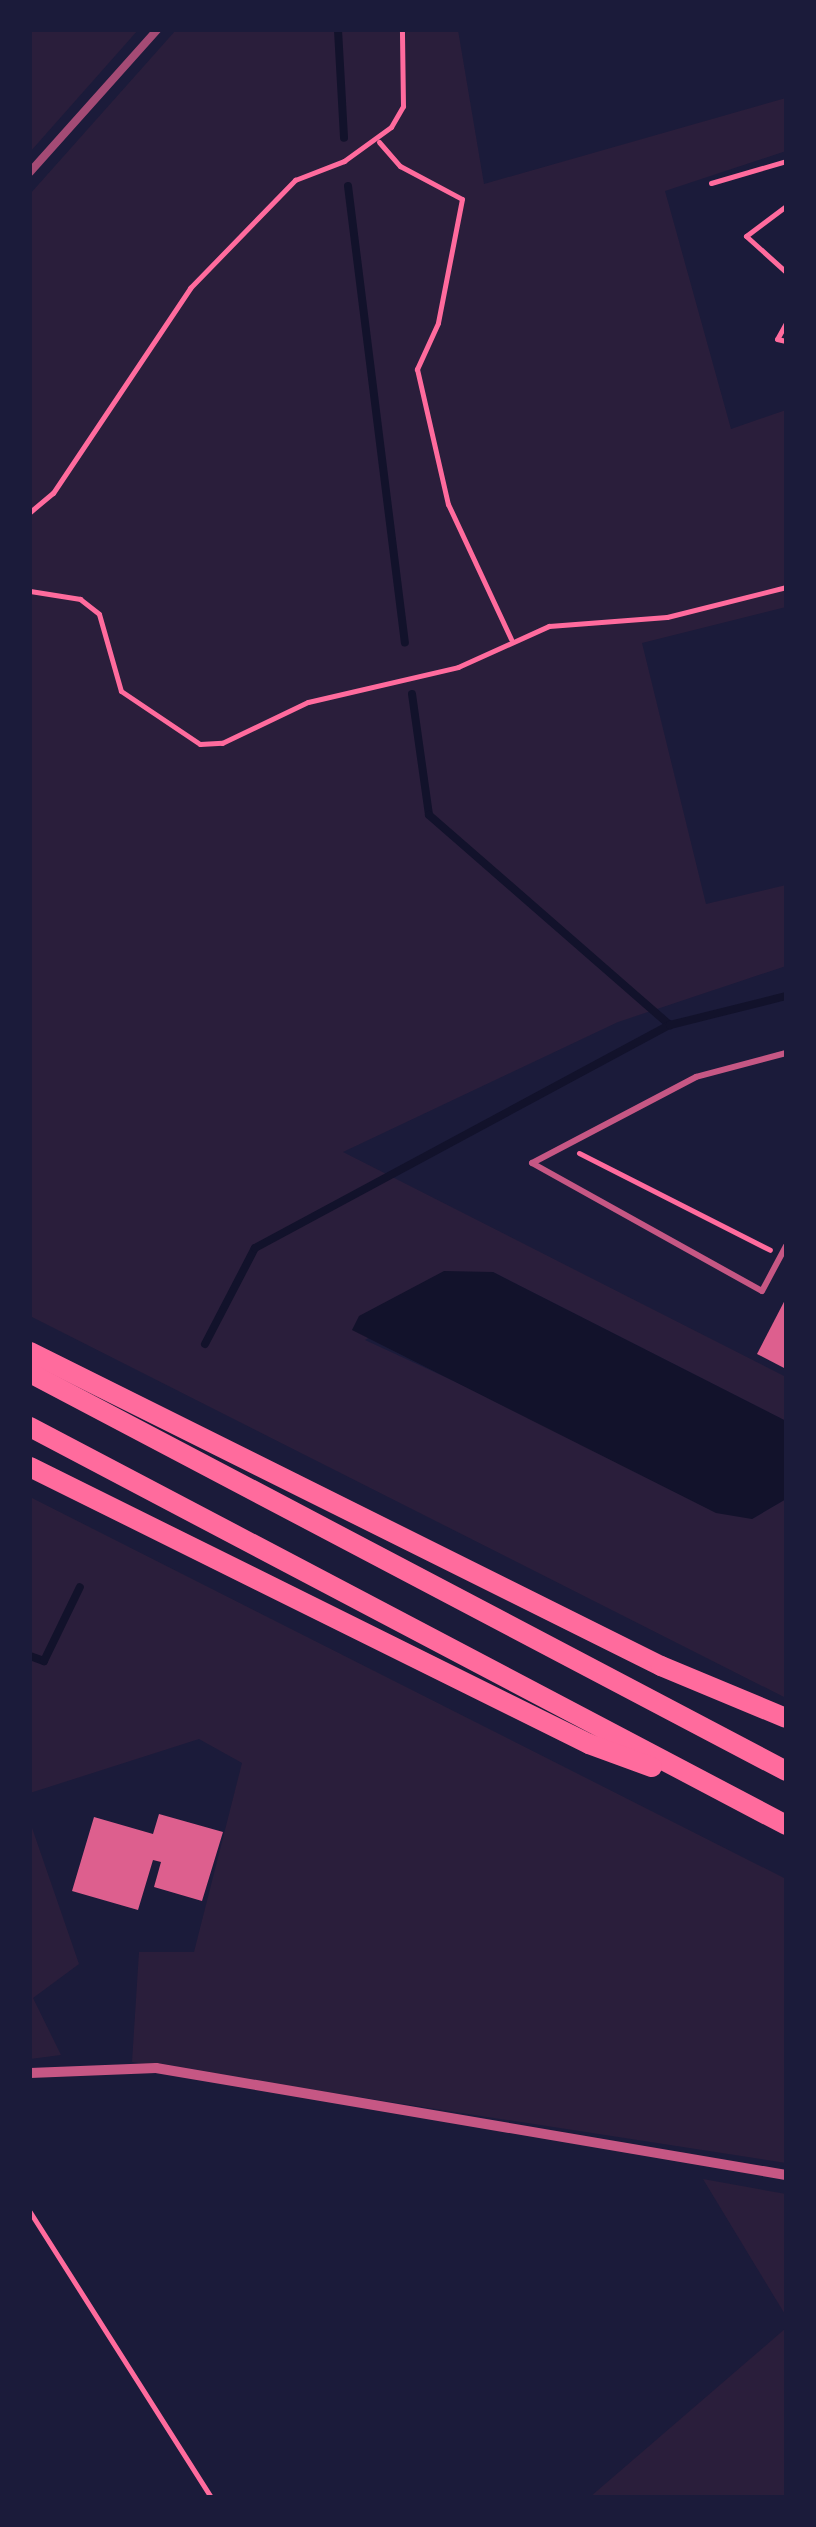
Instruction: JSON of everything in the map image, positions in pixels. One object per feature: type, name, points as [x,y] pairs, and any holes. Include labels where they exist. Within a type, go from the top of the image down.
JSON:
[{"type":"highway","points":[[30,1352],[661,1666],[786,1718]]},
{"type":"highway","points":[[30,1373],[786,1772]]},
{"type":"highway","points":[[30,1427],[786,1825]]},
{"type":"highway","points":[[30,1467],[589,1744],[725,1793]]},
{"type":"street","points":[[30,2073],[156,2068],[786,2175]]},
{"type":"lane","points":[[786,1053],[696,1077],[532,1163],[538,1173],[762,1291],[786,1246]]},
{"type":"path","points":[[30,512],[53,493],[190,288],[295,180],[379,142],[403,106],[402,30]]},
{"type":"path","points":[[379,142],[400,166],[462,200],[438,322],[417,369],[448,504],[511,639]]},
{"type":"path","points":[[711,183],[786,163]]},
{"type":"path","points":[[786,206],[746,236],[786,272]]},
{"type":"path","points":[[786,323],[777,339],[786,341]]},
{"type":"path","points":[[30,591],[80,599],[99,614],[121,691],[200,744],[222,743],[308,702],[458,666],[511,639],[549,626],[666,617],[786,587]]},
{"type":"path","points":[[570,1144],[781,1256]]},
{"type":"path","points":[[30,2212],[211,2497]]},
{"type":"shaded area","points":[[30,30],[138,30],[30,152]]},
{"type":"shaded area","points":[[176,30],[458,30],[484,184],[786,98],[786,151],[665,191],[731,429],[786,410],[786,607],[642,643],[706,904],[786,885],[786,966],[618,1022],[343,1152],[786,1377],[786,1421],[493,1272],[365,1340],[752,1519],[786,1499],[786,1698],[30,1316],[30,194]]},
{"type":"shaded area","points":[[444,1271],[493,1272],[786,1421],[786,1499],[752,1519],[716,1513],[352,1330],[359,1316]]},
{"type":"shaded area","points":[[30,1497],[786,1879],[786,2163],[132,2062],[139,1952],[194,1952],[242,1763],[199,1739],[30,1793]]},
{"type":"shaded area","points":[[30,1822],[79,1964],[33,1998],[61,2055],[30,2059]]},
{"type":"shaded area","points":[[703,2179],[786,2194],[786,2316]]},
{"type":"shaded area","points":[[786,2328],[786,2497],[590,2497]]},
{"type":"building","points":[[786,1298],[786,1369],[757,1354]]},
{"type":"building","points":[[159,1814],[223,1832],[202,1901],[154,1887],[161,1862],[153,1860],[138,1910],[72,1891],[94,1817],[153,1834]]},
{"type":"waterway","points":[[338,30],[344,138]]},
{"type":"waterway","points":[[348,186],[405,642]]},
{"type":"waterway","points":[[412,694],[429,815],[670,1025]]},
{"type":"waterway","points":[[205,1344],[255,1248],[670,1025],[786,996]]},
{"type":"waterway","points":[[30,1656],[44,1661],[80,1587]]},
{"type":"railway","points":[[30,172],[157,30]]}]
